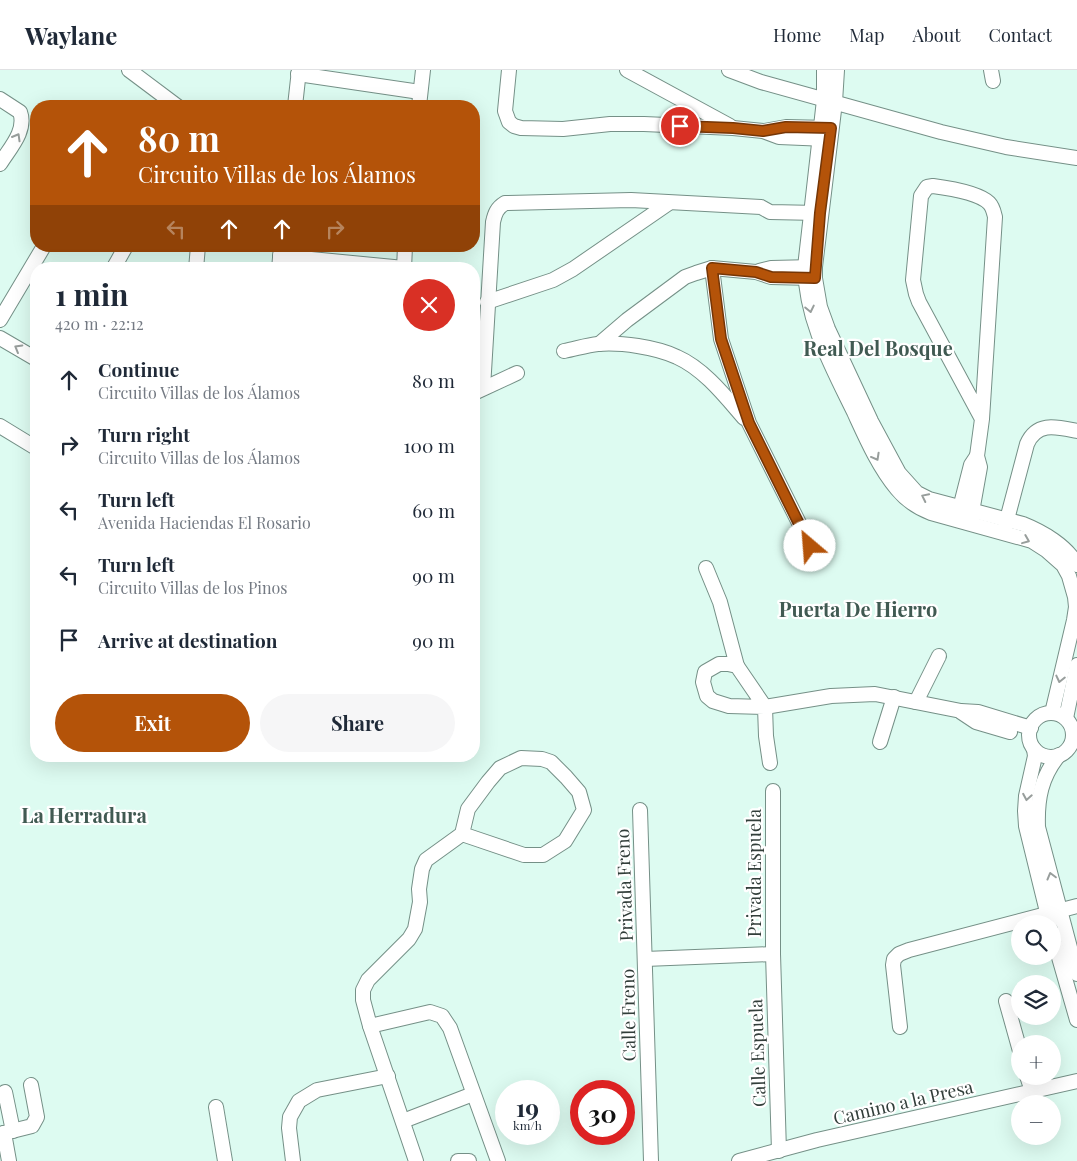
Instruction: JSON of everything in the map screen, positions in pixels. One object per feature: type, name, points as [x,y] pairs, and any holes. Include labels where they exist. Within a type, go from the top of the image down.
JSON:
[{"type":"street","points":[[129,70],[169,100]]},
{"type":"street","points":[[419,100],[423,70]]},
{"type":"street","points":[[509,70],[505,111],[514,126],[521,128],[551,129],[618,124],[733,128],[763,131],[779,137],[825,133]]},
{"type":"street","points":[[627,70],[733,128]]},
{"type":"street","points":[[729,70],[760,82],[941,132],[1006,147],[1077,158]]},
{"type":"street","points":[[824,70],[829,101]]},
{"type":"street","points":[[837,70],[829,101],[810,273],[809,307],[821,343],[883,468],[897,489],[919,508],[965,516],[1005,526],[1073,566],[1076,607],[1052,713]]},
{"type":"street","points":[[296,100],[299,72],[420,92]]},
{"type":"street","points":[[0,99],[16,108],[22,117],[22,129],[0,164]]},
{"type":"street","points":[[965,516],[980,467],[977,456],[982,419],[995,217],[993,208],[989,203],[972,194],[933,186],[928,187],[921,196],[914,286],[919,302],[982,419]]},
{"type":"street","points":[[480,370],[492,222],[495,212],[505,203],[613,200],[761,207],[776,203],[816,208]]},
{"type":"street","points":[[487,302],[553,280],[573,269],[669,203]]},
{"type":"street","points":[[280,257],[336,262]]},
{"type":"street","points":[[599,344],[627,320],[685,278],[712,268],[756,272],[764,268],[810,273]]},
{"type":"street","points":[[712,268],[721,339],[749,423],[810,546]]},
{"type":"street","points":[[0,320],[30,270]]},
{"type":"street","points":[[0,338],[30,356]]},
{"type":"street","points":[[564,351],[599,344],[646,347],[677,357],[692,366],[715,385],[749,423]]},
{"type":"street","points":[[480,389],[517,373]]},
{"type":"street","points":[[0,426],[30,444]]},
{"type":"street","points":[[1005,526],[1027,444],[1033,434],[1038,430],[1050,427],[1077,431]]},
{"type":"street","points":[[706,568],[720,602],[737,666],[766,707],[766,736],[770,764]]},
{"type":"street","points":[[916,702],[939,656]]},
{"type":"street","points":[[737,666],[719,664],[705,672],[703,682],[707,696],[713,701],[729,706],[766,707],[831,696],[874,694],[894,697],[961,711],[978,712],[1032,739],[1046,756],[1059,756]]},
{"type":"street","points":[[1052,915],[1037,810],[1041,786],[1048,771],[1059,756],[1071,746],[1073,739],[1073,731],[1066,718],[1077,665]]},
{"type":"street","points":[[880,742],[894,697]]},
{"type":"street","points":[[1051,915],[1026,826],[1024,811],[1034,756],[1032,739],[1034,722],[1045,713],[1052,713],[1066,718]]},
{"type":"street","points":[[416,1161],[370,1026],[363,1000],[363,990],[368,980],[409,939],[415,929],[419,911],[419,889],[422,869],[426,860],[462,834],[468,809],[500,768],[521,758],[542,758],[551,762],[570,781],[579,792],[582,800],[584,810],[565,841],[543,855],[524,855],[462,834]]},
{"type":"street","name":"Privada Espuela","points":[[773,791],[773,954]]},
{"type":"street","name":"Privada Freno","points":[[640,810],[645,959]]},
{"type":"street","points":[[1057,915],[1077,906]]},
{"type":"street","points":[[900,1028],[892,965],[894,959],[899,954],[930,944],[1011,926]]},
{"type":"street","points":[[1063,936],[1077,974]]},
{"type":"street","points":[[1063,936],[1077,1020]]},
{"type":"street","points":[[645,959],[773,954]]},
{"type":"street","name":"Calle Espuela","points":[[773,954],[779,1151]]},
{"type":"street","name":"Calle Freno","points":[[645,959],[651,1161]]},
{"type":"street","points":[[1006,1001],[1016,1035]]},
{"type":"street","points":[[370,1026],[430,1012],[442,1016],[450,1028],[498,1161]]},
{"type":"street","points":[[293,1161],[290,1117],[299,1101],[317,1090],[388,1076]]},
{"type":"street","name":"Camino a la Presa","points":[[739,1161],[756,1159],[817,1140],[1077,1081]]},
{"type":"street","points":[[6,1133],[32,1126],[35,1122],[37,1117],[31,1085]]},
{"type":"street","points":[[1030,1085],[1032,1091]]},
{"type":"street","points":[[5,1092],[9,1161]]},
{"type":"street","points":[[403,1121],[473,1094]]},
{"type":"street","points":[[216,1107],[225,1161]]},
{"type":"street","points":[[458,1161],[469,1161]]},
{"type":"district","name":"Real Del Bosque","points":[[878,347]]},
{"type":"district","name":"Puerta De Hierro","points":[[858,608]]},
{"type":"district","name":"La Herradura","points":[[84,814]]},
{"type":"route","points":[[680,126],[763,131],[779,127],[831,128],[820,213],[815,278],[771,277],[756,272],[712,268],[715,304],[721,339],[749,423],[810,546]]}]
